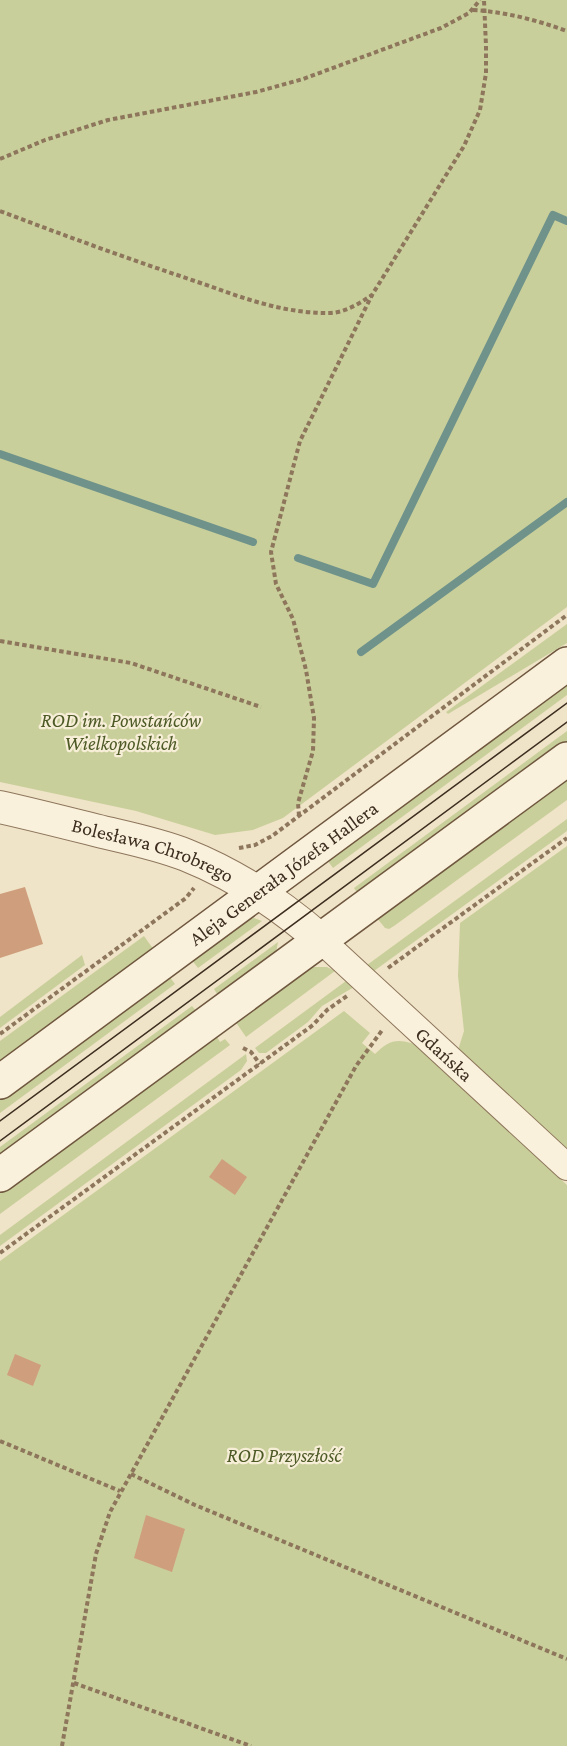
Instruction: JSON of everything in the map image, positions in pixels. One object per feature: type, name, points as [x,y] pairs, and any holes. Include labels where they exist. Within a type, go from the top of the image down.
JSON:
[{"type":"main road","name":"Aleja Generała Józefa Hallera","points":[[0,1082],[567,663]]},
{"type":"main road","points":[[0,1175],[567,759]]},
{"type":"street","name":"Bolesława Chrobrego","points":[[0,807],[150,843],[184,854],[224,857],[258,892],[286,910],[321,940]]},
{"type":"street","name":"Gdańska","points":[[321,940],[567,1167]]},
{"type":"path","points":[[0,159],[45,140],[108,120],[256,92],[303,79],[441,28],[472,10],[482,0]]},
{"type":"path","points":[[299,816],[298,803],[312,751],[314,718],[306,670],[293,619],[276,584],[271,552],[300,441],[372,295],[464,146],[480,110],[486,73],[482,0]]},
{"type":"path","points":[[472,10],[498,12],[538,21],[567,31]]},
{"type":"path","points":[[0,211],[88,245],[243,299],[290,311],[333,313],[355,306],[372,295]]},
{"type":"path","points":[[0,1034],[186,898],[224,857],[272,836],[567,615]]},
{"type":"path","points":[[0,641],[131,663],[261,707]]},
{"type":"path","points":[[0,1253],[313,1025],[327,1010],[368,983],[567,838]]},
{"type":"path","points":[[243,1048],[251,1052],[260,1064]]},
{"type":"path","points":[[62,1746],[96,1554],[110,1512],[368,1048]]},
{"type":"path","points":[[0,1441],[120,1491]]},
{"type":"path","points":[[131,1474],[206,1510],[567,1659]]},
{"type":"path","points":[[74,1683],[251,1746]]},
{"type":"green space","name":"ROD im. Powstańców Wielkopolskich","points":[[0,0],[567,0],[567,607],[283,818],[253,830],[215,835],[136,811],[0,782]]},
{"type":"green space","points":[[567,624],[567,643],[448,714],[446,712]]},
{"type":"green space","points":[[567,683],[567,695],[333,868],[327,860]]},
{"type":"green space","points":[[567,731],[567,741],[358,894],[354,888]]},
{"type":"green space","points":[[567,777],[567,800],[394,926],[389,929],[385,928],[376,917]]},
{"type":"green space","points":[[567,819],[567,831],[374,971],[367,965]]},
{"type":"green space","points":[[567,846],[567,1149],[458,1050],[464,1031],[458,976],[460,923]]},
{"type":"green space","points":[[249,919],[262,921],[198,968],[191,959]]},
{"type":"green space","points":[[144,936],[154,950],[0,1065],[0,1041]]},
{"type":"green space","points":[[278,942],[276,953],[219,997],[214,989]]},
{"type":"green space","points":[[82,955],[85,965],[0,1028],[0,1017]]},
{"type":"green space","points":[[312,967],[327,967],[335,971],[246,1037],[235,1021]]},
{"type":"green space","points":[[169,976],[175,984],[0,1113],[0,1100]]},
{"type":"green space","points":[[346,981],[354,987],[322,1006],[308,1022],[266,1053],[259,1053],[255,1048]]},
{"type":"green space","points":[[192,1006],[198,1013],[0,1158],[0,1147]]},
{"type":"green space","name":"ROD Przyszłość","points":[[344,1011],[370,1033],[362,1043],[375,1054],[393,1042],[402,1041],[414,1044],[567,1185],[567,1746],[0,1746],[0,1261]]},
{"type":"green space","points":[[216,1035],[220,1042],[225,1039],[230,1045],[0,1214],[0,1193]]},
{"type":"green space","points":[[246,1054],[247,1061],[241,1070],[0,1246],[0,1235]]},
{"type":"building","points":[[25,887],[43,944],[0,958],[0,894]]},
{"type":"building","points":[[222,1159],[247,1177],[235,1195],[209,1177]]},
{"type":"building","points":[[15,1354],[41,1365],[33,1386],[7,1375]]},
{"type":"building","points":[[146,1515],[185,1529],[172,1572],[134,1558]]},
{"type":"waterway","points":[[298,558],[373,584],[553,215],[567,221]]},
{"type":"waterway","points":[[0,454],[253,542]]},
{"type":"waterway","points":[[361,652],[567,502]]},
{"type":"tram line","points":[[0,1121],[567,703]]},
{"type":"tram line","points":[[0,1141],[567,722]]}]
